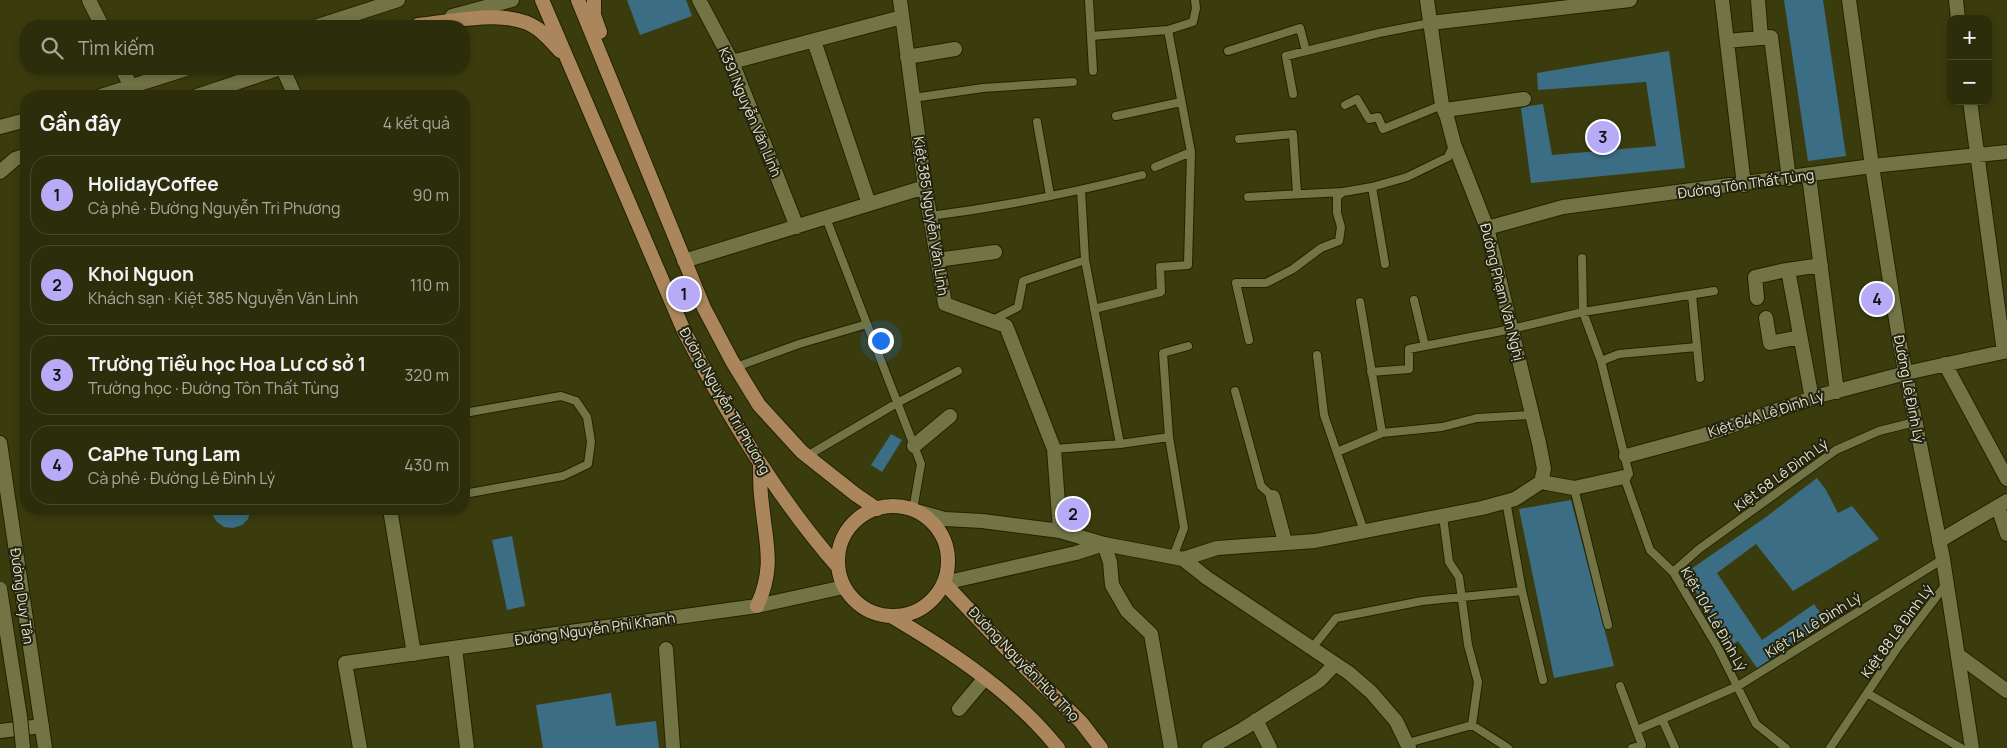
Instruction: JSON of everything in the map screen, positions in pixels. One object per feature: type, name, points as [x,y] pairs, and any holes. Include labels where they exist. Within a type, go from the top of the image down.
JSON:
[{"type":"main road","name":"Đường Nguyễn Tri Phương","points":[[542,0],[684,331],[707,376],[772,484],[789,504],[809,534],[838,567]]},
{"type":"main road","name":"Đường Nguyễn Tri Phương","points":[[578,0],[704,308],[736,367],[759,405],[808,456],[855,494],[877,509]]},
{"type":"main road","points":[[594,0],[594,15],[603,44],[603,60]]},
{"type":"main road","points":[[470,20],[496,17],[521,20],[537,28],[567,59]]},
{"type":"main road","points":[[757,606],[766,588],[769,552],[761,503],[759,462]]},
{"type":"main road","points":[[891,506],[906,507],[916,511],[932,522],[942,534],[947,548],[949,564],[944,583],[935,597],[923,608],[908,614],[891,616],[877,614],[864,608],[852,598],[844,586],[838,567],[838,554],[847,531],[865,514],[891,506]]},
{"type":"main road","name":"Đường Nguyễn Hữu Thọ","points":[[944,583],[1015,658],[1081,722],[1101,748]]},
{"type":"main road","points":[[891,616],[927,637],[985,678],[1023,712],[1058,748]]},
{"type":"street","points":[[89,0],[99,20]]},
{"type":"street","points":[[439,20],[512,0]]},
{"type":"street","name":"K391 Nguyễn Văn Linh","points":[[699,0],[732,62],[797,227]]},
{"type":"street","name":"Kiệt 385 Nguyễn Văn Linh","points":[[900,0],[925,187],[945,304],[1006,326],[1054,449],[1060,531]]},
{"type":"street","name":"Đường Phạm Văn Nghị","points":[[1427,0],[1444,108],[1454,144],[1487,228],[1544,469],[1540,482]]},
{"type":"street","points":[[1430,23],[1630,0]]},
{"type":"street","points":[[1722,0],[1744,185]]},
{"type":"street","points":[[1758,0],[1761,38]]},
{"type":"street","name":"Đường Lê Đình Lý","points":[[1850,0],[1872,166],[1906,373],[1940,541],[1972,748]]},
{"type":"street","points":[[1956,0],[1958,15]]},
{"type":"street","points":[[336,20],[394,1]]},
{"type":"street","points":[[732,62],[902,17]]},
{"type":"street","points":[[1727,41],[1771,37],[1789,178]]},
{"type":"street","points":[[814,41],[869,204]]},
{"type":"street","points":[[907,57],[955,50]]},
{"type":"street","points":[[125,75],[132,90]]},
{"type":"street","points":[[135,90],[172,75]]},
{"type":"street","points":[[215,90],[260,75]]},
{"type":"street","points":[[286,75],[292,90]]},
{"type":"street","points":[[1444,108],[1524,99]]},
{"type":"street","points":[[1971,105],[2006,351]]},
{"type":"street","points":[[0,127],[20,122]]},
{"type":"street","name":"Đường Tôn Thất Tùng","points":[[1487,228],[1563,208],[1744,185],[1872,166],[2007,152]]},
{"type":"street","points":[[0,172],[15,158],[20,157]]},
{"type":"street","points":[[1810,176],[1837,392]]},
{"type":"street","points":[[684,261],[925,187]]},
{"type":"street","points":[[937,260],[995,252]]},
{"type":"street","points":[[1757,298],[1755,277],[1821,265]]},
{"type":"street","points":[[1788,270],[1812,399]]},
{"type":"street","points":[[1766,318],[1770,344],[1800,337]]},
{"type":"street","name":"Kiệt 64A Lê Đình Lý","points":[[1626,456],[1704,435],[1837,392],[1906,373],[2006,351]]},
{"type":"street","points":[[1945,364],[2007,479]]},
{"type":"street","points":[[914,446],[950,416]]},
{"type":"street","name":"Đường Duy Tân","points":[[0,443],[45,748]]},
{"type":"street","points":[[1178,558],[1217,548],[1315,541],[1482,508],[1514,499],[1540,482],[1574,488],[1624,477]]},
{"type":"street","points":[[1272,497],[1285,542]]},
{"type":"street","points":[[1940,541],[2002,504],[2007,534]]},
{"type":"street","points":[[916,511],[945,519],[1060,531],[1104,544],[1178,558],[1312,648],[1371,692],[1396,721],[1408,746]]},
{"type":"street","points":[[391,515],[414,654]]},
{"type":"street","points":[[944,583],[1076,553],[1104,544]]},
{"type":"street","points":[[1104,544],[1110,562],[1112,585],[1127,611],[1151,634],[1171,748]]},
{"type":"street","name":"Đường Nguyễn Phi Khanh","points":[[360,748],[345,663],[757,606],[844,586]]},
{"type":"street","points":[[0,589],[23,748]]},
{"type":"street","points":[[455,648],[467,748]]},
{"type":"street","points":[[666,649],[674,748]]},
{"type":"street","points":[[1958,655],[2007,691]]},
{"type":"street","points":[[1209,748],[1320,680],[1335,664]]},
{"type":"street","points":[[959,709],[985,678]]},
{"type":"street","points":[[1256,720],[1270,748]]},
{"type":"street","points":[[0,732],[42,726]]},
{"type":"lane","points":[[1089,0],[1092,71]]},
{"type":"lane","points":[[1090,36],[1168,30],[1193,22],[1196,0]]},
{"type":"lane","points":[[1293,94],[1286,56],[1379,33],[1430,23]]},
{"type":"lane","points":[[1228,51],[1300,28],[1306,51]]},
{"type":"lane","points":[[1094,309],[1161,292],[1160,267],[1188,265],[1191,152],[1168,30]]},
{"type":"lane","points":[[913,98],[983,88],[1074,82]]},
{"type":"lane","points":[[1345,104],[1358,99],[1369,119],[1378,117],[1383,129],[1444,108]]},
{"type":"lane","points":[[1116,116],[1181,102]]},
{"type":"lane","points":[[1037,122],[1050,195]]},
{"type":"lane","points":[[1239,139],[1293,134],[1297,193]]},
{"type":"lane","points":[[1248,197],[1343,192],[1372,188],[1407,177],[1448,156],[1454,144]]},
{"type":"lane","points":[[1155,167],[1191,152]]},
{"type":"lane","points":[[930,216],[986,208],[1142,176]]},
{"type":"lane","points":[[1372,188],[1386,264]]},
{"type":"lane","points":[[1081,190],[1085,260],[1120,444]]},
{"type":"lane","points":[[1248,340],[1236,282],[1266,282],[1293,269],[1321,248],[1339,240],[1341,227],[1337,213],[1337,197],[1343,192]]},
{"type":"lane","points":[[826,218],[921,464],[916,511]]},
{"type":"lane","name":"Kiệt 104 Lê Đình Lý","points":[[1582,258],[1583,312],[1601,361],[1626,456],[1629,474],[1624,477],[1650,550],[1674,572],[1738,686],[1756,724],[1786,748]]},
{"type":"lane","points":[[992,321],[1018,307],[1023,281],[1085,260]]},
{"type":"lane","points":[[1371,372],[1409,369],[1409,349],[1512,329],[1583,312],[1714,291]]},
{"type":"lane","points":[[1692,295],[1700,378]]},
{"type":"lane","points":[[1414,300],[1425,346]]},
{"type":"lane","points":[[1360,302],[1382,433]]},
{"type":"lane","points":[[736,367],[799,344],[867,324]]},
{"type":"lane","points":[[1178,558],[1184,528],[1169,438],[1163,353],[1188,346]]},
{"type":"lane","points":[[1601,361],[1619,354],[1696,346]]},
{"type":"lane","points":[[1317,355],[1324,415],[1364,531]]},
{"type":"lane","points":[[808,456],[897,403],[958,371]]},
{"type":"lane","points":[[1235,391],[1261,486],[1272,497]]},
{"type":"lane","points":[[470,412],[561,396],[576,401],[587,418],[591,442],[588,464],[563,476],[470,493]]},
{"type":"lane","points":[[1337,452],[1382,433],[1442,428],[1477,418],[1531,415]]},
{"type":"lane","name":"Kiệt 68 Lê Đình Lý","points":[[1674,572],[1699,549],[1836,450],[1879,431],[1915,422]]},
{"type":"lane","points":[[1054,449],[1169,438]]},
{"type":"lane","points":[[1574,488],[1608,625]]},
{"type":"lane","points":[[1506,502],[1522,591],[1543,680]]},
{"type":"lane","points":[[1443,516],[1449,562],[1459,577],[1468,645],[1478,682],[1472,724]]},
{"type":"lane","name":"Kiệt 74 Lê Đình Lý","points":[[1637,730],[1738,686],[1943,559]]},
{"type":"lane","name":"Kiệt 88 Lê Đình Lý","points":[[1830,748],[1898,647],[1947,583]]},
{"type":"lane","points":[[1312,648],[1336,618],[1422,601],[1522,591]]},
{"type":"lane","points":[[1620,686],[1642,744],[1632,748]]},
{"type":"lane","name":"Kiệt 88 Lê Đình Lý","points":[[1867,693],[1960,748]]},
{"type":"lane","points":[[1662,719],[1675,748]]},
{"type":"lane","points":[[1472,724],[1508,748]]},
{"type":"lane","points":[[1408,746],[1472,724]]},
{"type":"lane","points":[[1492,748],[1495,739]]},
{"type":"building","points":[[627,0],[686,0],[692,16],[640,35]]},
{"type":"building","points":[[1784,0],[1823,0],[1846,156],[1808,161]]},
{"type":"building","points":[[1669,51],[1685,168],[1531,183],[1521,108],[1543,104],[1552,155],[1656,146],[1646,82],[1538,90],[1537,73]]},
{"type":"building","points":[[891,434],[902,440],[882,472],[871,465]]},
{"type":"building","points":[[1817,478],[1826,490],[1838,513],[1852,506],[1879,539],[1793,591],[1756,544],[1717,573],[1762,640],[1814,604],[1827,622],[1757,668],[1738,641],[1732,645],[1684,574],[1766,517]]},
{"type":"building","points":[[1571,500],[1614,666],[1554,678],[1519,509]]},
{"type":"building","points":[[213,515],[249,515],[242,525],[233,528],[224,527],[216,521]]},
{"type":"building","points":[[512,536],[525,606],[507,610],[492,540]]},
{"type":"building","points":[[611,693],[616,726],[656,721],[659,748],[543,748],[536,705]]},
{"type":"place","name":"Trường Tiểu học Hoa Lư cơ sở 1","points":[[1603,137]]},
{"type":"place","name":"HolidayCoffee","points":[[684,294]]},
{"type":"place","name":"CaPhe Tung Lam","points":[[1877,299]]},
{"type":"place","name":"Khoi Nguon","points":[[1073,514]]}]
